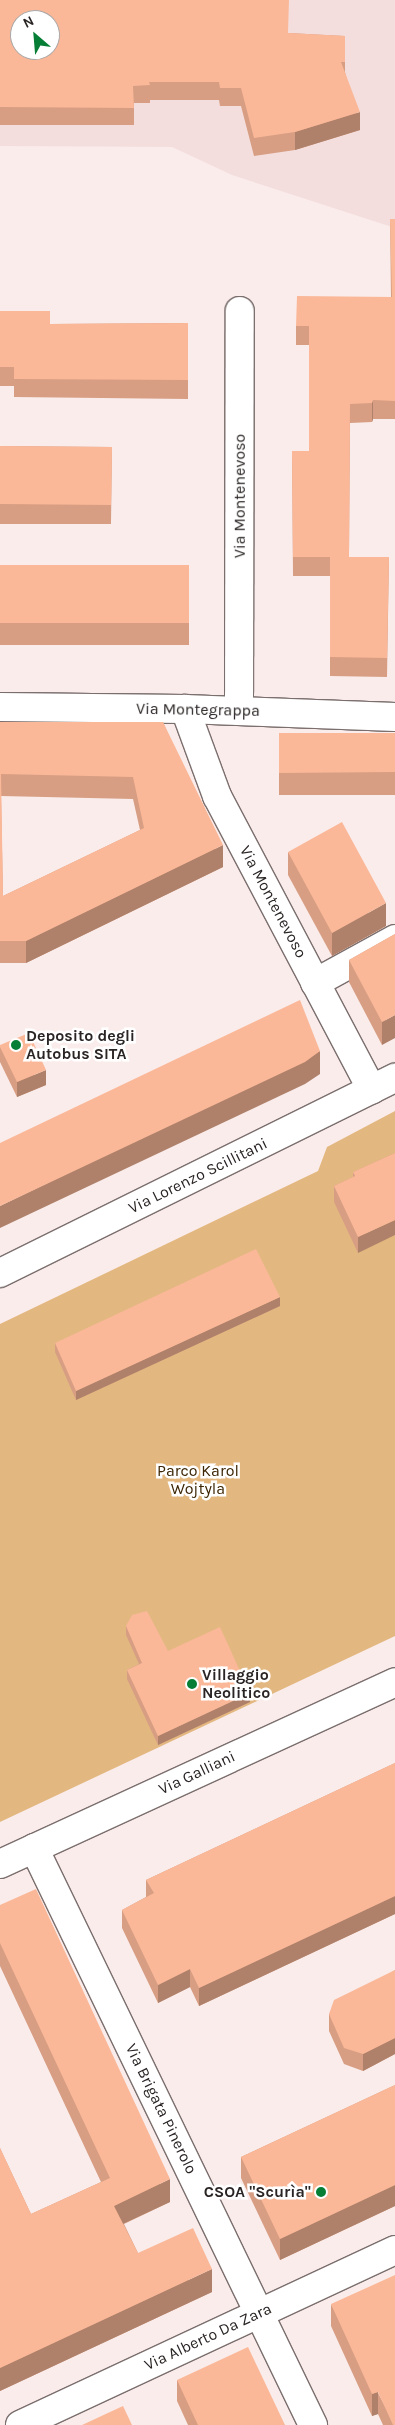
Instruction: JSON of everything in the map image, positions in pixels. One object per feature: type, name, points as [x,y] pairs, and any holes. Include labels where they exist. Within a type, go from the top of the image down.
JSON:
[{"type":"street","name":"Via Montenevoso","points":[[239,711],[240,311]]},
{"type":"street","name":"Via Montegrappa","points":[[0,707],[185,709],[395,717]]},
{"type":"street","name":"Via Montenevoso","points":[[185,709],[217,796],[315,983],[384,1084]]},
{"type":"street","points":[[315,983],[395,940]]},
{"type":"street","name":"Via Lorenzo Scillitani","points":[[0,1273],[384,1084]]},
{"type":"street","name":"Via Galliani","points":[[0,1864],[395,1682]]},
{"type":"street","name":"Via Brigata Pinerolo","points":[[34,1848],[313,2425]]},
{"type":"street","name":"Via Alberto Da Zara","points":[[20,2425],[395,2250]]},
{"type":"shaded area","points":[[0,0],[395,0],[395,228],[232,175],[172,147],[0,146]]},
{"type":"green space","name":"Parco Karol Wojtyla","points":[[395,1111],[395,1636],[0,1822],[0,1324],[318,1171],[327,1147]]},
{"type":"building","points":[[0,0],[289,0],[288,33],[345,36],[345,62],[341,62],[360,112],[295,132],[254,138],[241,88],[220,88],[219,82],[149,82],[150,85],[133,86],[134,108],[0,107]]},
{"type":"building","points":[[390,219],[395,219],[395,401],[373,400],[372,403],[350,404],[349,557],[389,557],[387,658],[330,657],[330,557],[293,557],[292,451],[309,451],[309,326],[296,326],[297,296],[392,297]]},
{"type":"building","points":[[0,311],[50,311],[50,324],[188,323],[188,380],[14,379],[14,367],[0,367]]},
{"type":"building","points":[[0,446],[112,447],[111,505],[0,504]]},
{"type":"building","points":[[0,565],[189,565],[189,623],[0,623]]},
{"type":"building","points":[[0,722],[163,722],[223,845],[26,941],[0,941]],"holes":[[[1,774],[133,777],[144,828],[3,896]]]},
{"type":"building","points":[[279,733],[395,733],[395,772],[279,773]]},
{"type":"building","points":[[342,822],[386,903],[332,933],[288,852]]},
{"type":"building","points":[[395,934],[395,1015],[382,1022],[349,960]]},
{"type":"building","points":[[300,1000],[320,1051],[305,1062],[0,1206],[0,1143]]},
{"type":"building","points":[[29,1033],[46,1070],[17,1082],[0,1045]]},
{"type":"building","points":[[395,1153],[395,1220],[358,1237],[334,1186],[355,1176],[353,1172]]},
{"type":"building","points":[[256,1249],[280,1297],[76,1391],[55,1343]]},
{"type":"building","points":[[147,1611],[168,1651],[220,1627],[250,1693],[158,1736],[127,1670],[142,1663],[126,1626],[132,1615]]},
{"type":"building","points":[[395,1763],[395,1896],[199,1988],[190,1969],[158,1985],[122,1910],[154,1893],[146,1880]]},
{"type":"building","points":[[36,1889],[170,2179],[114,2206],[138,2253],[193,2228],[212,2269],[0,2368],[0,2148],[31,2214],[110,2178],[0,1943],[0,1905]]},
{"type":"building","points":[[395,1970],[395,2038],[363,2054],[344,2048],[329,2014],[334,2000]]},
{"type":"building","name":"CSOA \"Scurìa\"","points":[[395,2085],[395,2185],[280,2239],[241,2157]]},
{"type":"building","points":[[395,2275],[395,2425],[393,2425],[378,2392],[372,2394],[331,2304]]},
{"type":"building","points":[[248,2347],[285,2425],[198,2425],[177,2380]]},
{"type":"building","points":[[123,2406],[132,2425],[82,2425]]},
{"type":"place","name":"Deposito degli Autobus SITA","points":[[16,1045]]},
{"type":"place","name":"Villaggio Neolitico","points":[[192,1684]]},
{"type":"place","name":"CSOA \"Scurìa\"","points":[[321,2192]]}]
